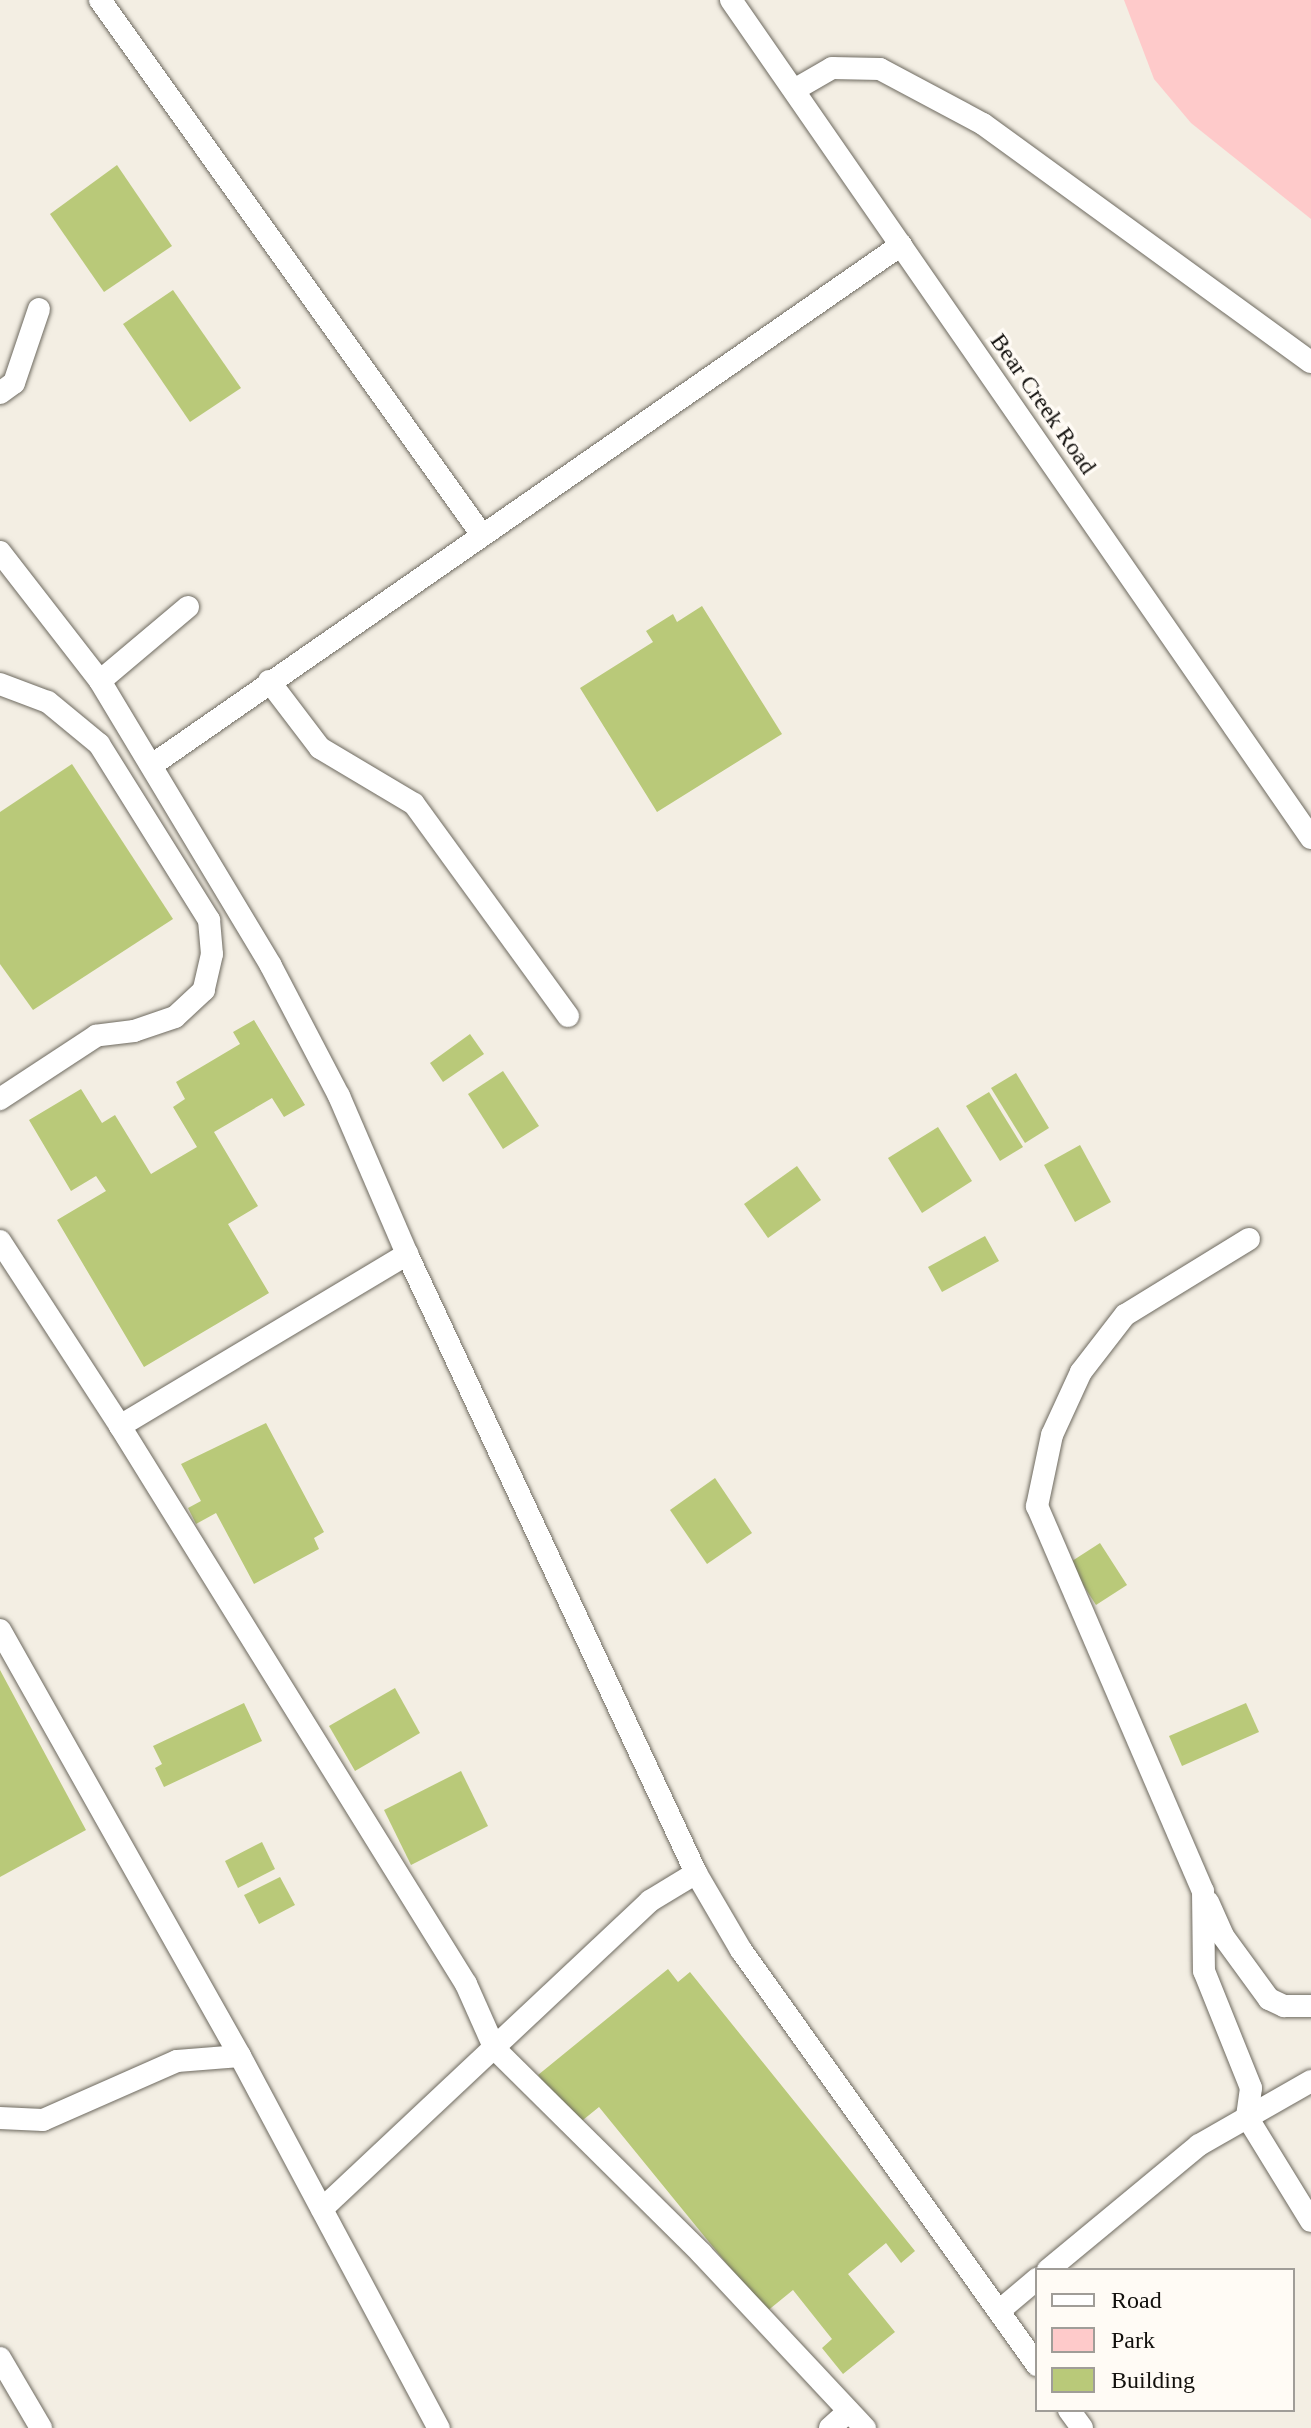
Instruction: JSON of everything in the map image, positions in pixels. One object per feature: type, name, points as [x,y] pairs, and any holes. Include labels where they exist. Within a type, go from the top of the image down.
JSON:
[{"type":"street","points":[[100,0],[482,535]]},
{"type":"street","name":"Bear Creek Road","points":[[731,0],[1311,838]]},
{"type":"street","points":[[794,90],[832,68],[880,69],[983,124],[1311,362]]},
{"type":"street","points":[[152,765],[901,245]]},
{"type":"street","points":[[0,393],[14,383],[39,309]]},
{"type":"street","points":[[0,552],[100,681],[271,966],[325,1070],[407,1254],[696,1873],[741,1950],[1035,2362]]},
{"type":"street","points":[[100,681],[188,607]]},
{"type":"street","points":[[269,681],[320,748],[414,804],[568,1016]]},
{"type":"street","points":[[0,684],[48,702],[99,744],[209,920],[212,954],[204,990],[175,1017],[134,1031],[96,1036],[0,1099]]},
{"type":"street","points":[[1249,1239],[1125,1315],[1081,1372],[1052,1435],[1037,1506],[1223,1936],[1269,1999],[1284,2006],[1311,2006]]},
{"type":"street","points":[[0,1241],[120,1426],[466,1984],[495,2049],[701,2253],[865,2428]]},
{"type":"street","points":[[120,1426],[407,1254]]},
{"type":"street","points":[[0,1630],[240,2056],[439,2428]]},
{"type":"street","points":[[322,2209],[650,1901],[696,1873]]},
{"type":"street","points":[[1203,1891],[1204,1971],[1251,2088],[1247,2117],[1311,2221]]},
{"type":"street","points":[[0,2118],[43,2120],[177,2061],[240,2056]]},
{"type":"street","points":[[1050,2268],[1199,2145],[1311,2081]]},
{"type":"street","points":[[999,2311],[1035,2281]]},
{"type":"street","points":[[0,2358],[41,2428]]},
{"type":"street","points":[[830,2428],[849,2411]]},
{"type":"green space","points":[[1124,0],[1311,0],[1311,219],[1191,123],[1154,79]]},
{"type":"building","points":[[117,165],[172,246],[104,292],[50,214]]},
{"type":"building","points":[[173,290],[241,388],[190,422],[123,324]]},
{"type":"building","points":[[702,606],[782,734],[657,812],[580,688],[653,642],[646,631],[673,614],[677,622]]},
{"type":"building","points":[[72,764],[173,919],[33,1010],[0,964],[0,812]]},
{"type":"building","points":[[254,1020],[305,1105],[284,1117],[272,1098],[214,1132],[258,1206],[228,1224],[269,1293],[144,1367],[57,1220],[106,1191],[96,1176],[71,1191],[29,1120],[81,1089],[102,1123],[115,1115],[151,1174],[197,1147],[173,1107],[185,1099],[176,1082],[240,1044],[233,1032]]},
{"type":"building","points":[[470,1034],[484,1054],[443,1082],[430,1063]]},
{"type":"building","points":[[503,1071],[539,1126],[503,1149],[468,1094]]},
{"type":"building","points":[[1016,1073],[1049,1128],[1025,1143],[991,1088]]},
{"type":"building","points":[[989,1092],[1023,1147],[1000,1161],[966,1106]]},
{"type":"building","points":[[938,1127],[972,1181],[922,1213],[888,1158]]},
{"type":"building","points":[[1080,1145],[1111,1202],[1075,1222],[1044,1165]]},
{"type":"building","points":[[797,1166],[821,1200],[768,1238],[744,1204]]},
{"type":"building","points":[[985,1236],[999,1261],[942,1292],[928,1267]]},
{"type":"building","points":[[266,1423],[324,1532],[314,1538],[319,1549],[254,1584],[216,1513],[196,1524],[188,1508],[201,1501],[181,1464]]},
{"type":"building","points":[[715,1478],[752,1533],[707,1564],[670,1510]]},
{"type":"building","points":[[1100,1543],[1127,1585],[1096,1605],[1069,1563]]},
{"type":"building","points":[[0,1670],[86,1830],[0,1877]]},
{"type":"building","points":[[395,1688],[420,1733],[355,1771],[329,1726]]},
{"type":"building","points":[[244,1703],[262,1741],[164,1787],[155,1768],[162,1764],[153,1746]]},
{"type":"building","points":[[1246,1703],[1259,1732],[1182,1766],[1169,1736]]},
{"type":"building","points":[[461,1771],[488,1826],[411,1865],[384,1810]]},
{"type":"building","points":[[262,1842],[275,1869],[238,1888],[225,1861]]},
{"type":"building","points":[[280,1877],[295,1905],[259,1924],[244,1895]]},
{"type":"building","points":[[668,1969],[678,1982],[690,1972],[915,2251],[901,2263],[886,2243],[848,2274],[895,2332],[843,2374],[822,2348],[832,2339],[793,2290],[766,2312],[599,2107],[578,2124],[538,2075]]}]
